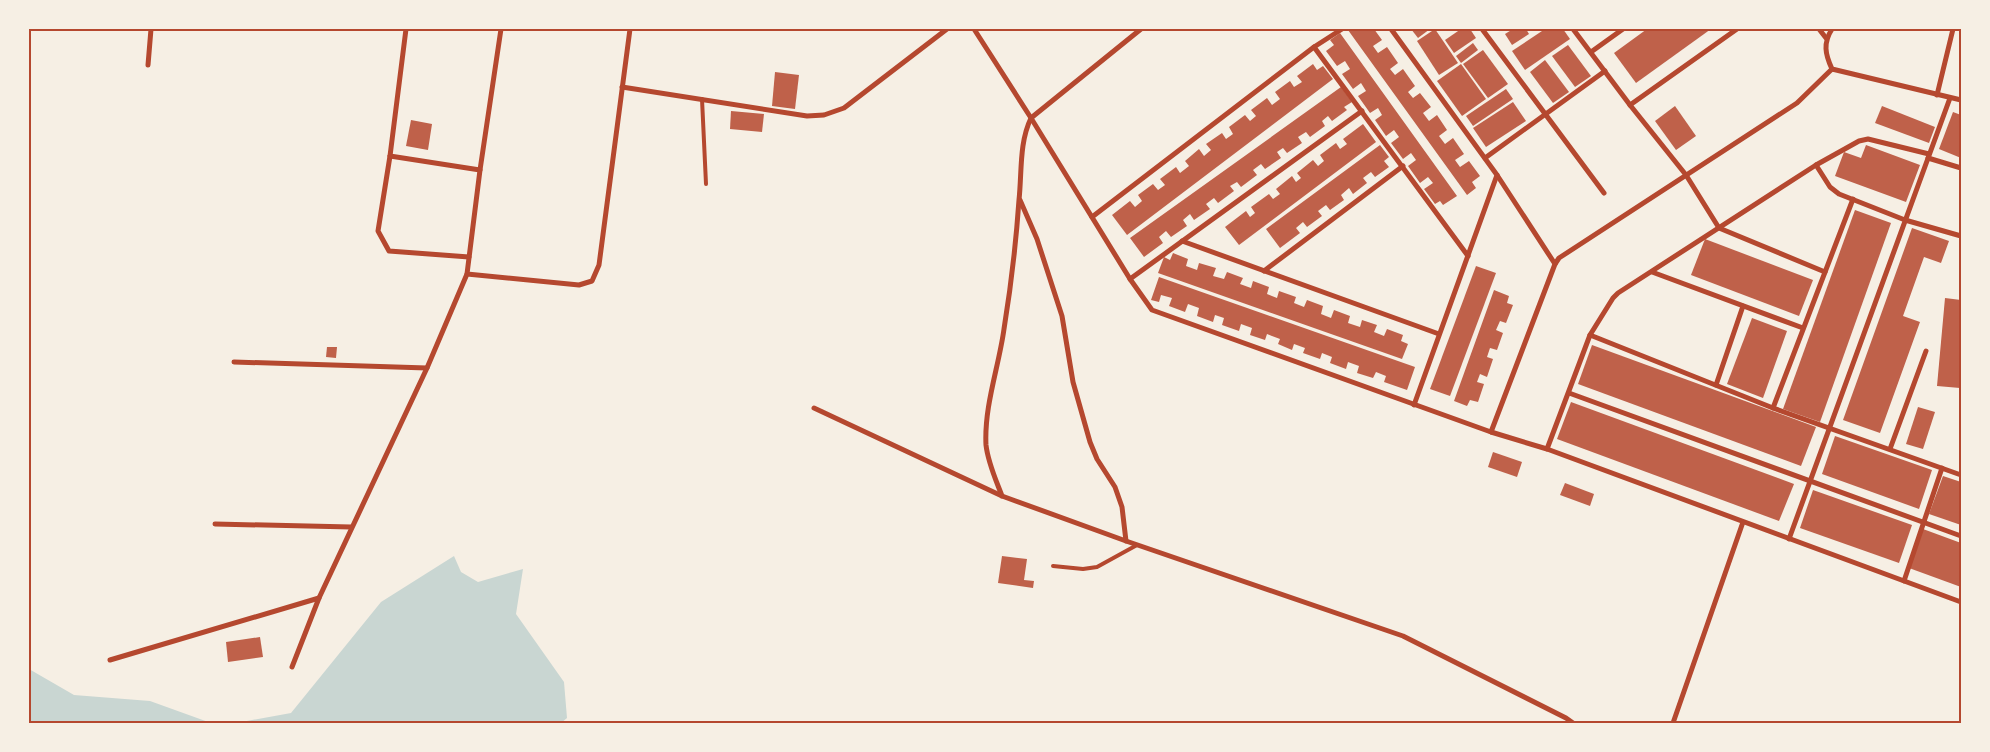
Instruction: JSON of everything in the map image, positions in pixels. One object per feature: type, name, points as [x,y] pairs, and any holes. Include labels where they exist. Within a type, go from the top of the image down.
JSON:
[{"type":"street","points":[[148,65],[151,29]]},
{"type":"street","points":[[406,29],[390,156],[378,231],[389,251],[469,257]]},
{"type":"street","points":[[292,667],[319,598],[426,368],[467,274],[501,29]]},
{"type":"street","points":[[467,274],[579,285],[592,281],[598,265],[630,29]]},
{"type":"street","points":[[622,87],[807,116],[824,115],[844,108],[946,29]]},
{"type":"street","points":[[974,29],[1130,279],[1152,310],[1414,405],[1492,432],[1547,448],[1961,602]]},
{"type":"street","points":[[1002,496],[992,472],[986,446],[987,419],[1004,330],[1026,128],[1031,118],[1141,29]]},
{"type":"street","points":[[1092,218],[1314,47],[1342,29]]},
{"type":"street","points":[[1391,29],[1497,175],[1555,264]]},
{"type":"street","points":[[1482,29],[1604,193]]},
{"type":"street","points":[[1573,29],[1686,175],[1719,228],[1825,272]]},
{"type":"street","points":[[1591,52],[1623,29]]},
{"type":"street","points":[[1630,105],[1737,29]]},
{"type":"street","points":[[1819,29],[1826,38]]},
{"type":"street","points":[[1832,29],[1826,38],[1825,55],[1832,69],[1961,100]]},
{"type":"street","points":[[1937,95],[1953,29]]},
{"type":"street","points":[[1314,47],[1468,256]]},
{"type":"street","points":[[1492,432],[1555,264],[1565,252],[1797,103],[1832,69]]},
{"type":"street","points":[[1485,158],[1605,71]]},
{"type":"street","points":[[1789,539],[1950,98]]},
{"type":"street","points":[[1130,279],[1362,111]]},
{"type":"street","points":[[1547,448],[1590,335],[1613,298],[1816,166],[1865,139],[1929,156],[1961,168]]},
{"type":"street","points":[[390,156],[480,170]]},
{"type":"street","points":[[1264,271],[1402,166]]},
{"type":"street","points":[[1816,166],[1830,187],[1839,194],[1906,220],[1961,236]]},
{"type":"street","points":[[1414,405],[1497,175]]},
{"type":"street","points":[[1773,408],[1852,199]]},
{"type":"street","points":[[1019,200],[1037,239],[1062,316],[1073,382],[1090,442],[1114,487],[1122,507],[1126,541]]},
{"type":"street","points":[[1182,241],[1440,334]]},
{"type":"street","points":[[1652,272],[1803,328]]},
{"type":"street","points":[[1716,385],[1743,306]]},
{"type":"street","points":[[1590,335],[1773,408],[1961,475]]},
{"type":"street","points":[[1890,449],[1926,351]]},
{"type":"street","points":[[234,362],[426,368]]},
{"type":"street","points":[[1569,392],[1961,536]]},
{"type":"street","points":[[814,408],[1002,496],[1137,545],[1403,636],[1573,723]]},
{"type":"street","points":[[1904,581],[1942,468]]},
{"type":"street","points":[[1673,723],[1743,522]]},
{"type":"street","points":[[215,524],[351,527]]},
{"type":"street","points":[[110,660],[319,598]]},
{"type":"lane","points":[[702,99],[706,184]]},
{"type":"lane","points":[[1053,566],[1096,567],[1137,545]]},
{"type":"shaded area","points":[[454,556],[461,572],[478,582],[523,569],[516,614],[564,682],[567,718],[561,723],[236,723],[291,713],[381,602]]},
{"type":"shaded area","points":[[29,669],[74,695],[150,701],[211,723],[29,723]]},
{"type":"building","points":[[1374,29],[1382,40],[1373,46],[1378,53],[1387,47],[1398,63],[1390,69],[1395,75],[1403,69],[1415,86],[1408,92],[1413,98],[1420,93],[1431,107],[1423,113],[1429,121],[1437,115],[1447,130],[1439,136],[1445,144],[1453,138],[1464,154],[1455,160],[1460,167],[1469,161],[1480,176],[1472,182],[1476,188],[1467,195],[1348,30]]},
{"type":"building","points":[[1411,29],[1430,29],[1418,38]]},
{"type":"building","points":[[1435,29],[1458,63],[1439,75],[1417,41]]},
{"type":"building","points":[[1461,29],[1470,29],[1476,38],[1454,53],[1445,40]]},
{"type":"building","points":[[1513,29],[1526,29],[1529,34],[1512,45],[1505,34]]},
{"type":"building","points":[[1545,29],[1563,29],[1570,39],[1525,70],[1512,51]]},
{"type":"building","points":[[1647,29],[1711,29],[1636,83],[1614,53]]},
{"type":"building","points":[[1340,33],[1457,196],[1443,205],[1440,201],[1435,204],[1424,189],[1433,183],[1428,177],[1420,183],[1408,166],[1416,160],[1411,153],[1403,159],[1391,143],[1399,137],[1394,130],[1386,136],[1375,120],[1382,115],[1378,108],[1370,113],[1358,96],[1366,91],[1361,83],[1353,89],[1342,74],[1350,69],[1345,61],[1337,66],[1326,51],[1334,45],[1330,40]]},
{"type":"building","points":[[1473,43],[1478,50],[1461,63],[1456,56]]},
{"type":"building","points":[[1568,45],[1591,76],[1575,87],[1552,56]]},
{"type":"building","points":[[1483,50],[1508,84],[1488,98],[1463,64]]},
{"type":"building","points":[[1545,60],[1569,92],[1553,103],[1530,72]]},
{"type":"building","points":[[1313,64],[1317,70],[1323,66],[1333,79],[1127,235],[1112,215],[1130,201],[1135,207],[1142,201],[1138,195],[1153,184],[1158,190],[1165,185],[1160,179],[1176,167],[1180,173],[1189,166],[1185,161],[1199,149],[1204,156],[1211,150],[1206,144],[1222,133],[1226,139],[1233,134],[1229,127],[1245,115],[1250,121],[1256,116],[1251,110],[1267,98],[1272,105],[1280,99],[1275,92],[1290,81],[1294,87],[1302,82],[1297,76]]},
{"type":"building","points":[[1461,64],[1486,99],[1462,116],[1437,81]]},
{"type":"building","points":[[775,72],[799,75],[795,109],[772,106]]},
{"type":"building","points":[[1341,87],[1352,102],[1344,107],[1347,110],[1332,121],[1328,116],[1322,121],[1325,126],[1310,137],[1306,132],[1298,137],[1302,143],[1287,153],[1283,148],[1277,152],[1281,158],[1265,169],[1261,164],[1253,170],[1257,175],[1241,187],[1237,182],[1230,186],[1234,191],[1218,203],[1214,198],[1206,204],[1210,209],[1194,220],[1190,214],[1183,220],[1187,226],[1171,237],[1166,231],[1159,237],[1163,243],[1144,257],[1130,238]]},
{"type":"building","points":[[1506,89],[1513,99],[1473,126],[1466,116]]},
{"type":"building","points":[[1513,102],[1526,121],[1486,147],[1473,128]]},
{"type":"building","points":[[1675,106],[1696,136],[1676,150],[1655,121]]},
{"type":"building","points":[[1882,106],[1935,127],[1929,143],[1875,123]]},
{"type":"building","points":[[731,111],[764,114],[762,132],[730,129]]},
{"type":"building","points":[[1953,112],[1961,115],[1961,158],[1939,149]]},
{"type":"building","points":[[411,120],[432,124],[428,150],[406,146]]},
{"type":"building","points":[[1363,124],[1376,142],[1239,245],[1225,227],[1246,211],[1250,217],[1255,213],[1251,207],[1269,194],[1273,199],[1280,194],[1276,189],[1292,176],[1296,182],[1301,178],[1297,173],[1313,160],[1318,166],[1324,161],[1320,155],[1336,143],[1340,149],[1347,144],[1343,139]]},
{"type":"building","points":[[1380,145],[1389,157],[1384,161],[1389,167],[1375,177],[1371,172],[1363,178],[1367,183],[1353,194],[1349,188],[1341,195],[1344,200],[1330,210],[1326,205],[1318,211],[1322,216],[1307,227],[1303,222],[1296,228],[1300,233],[1280,248],[1266,229]]},
{"type":"building","points":[[1866,145],[1920,165],[1906,202],[1835,176],[1844,152],[1861,158]]},
{"type":"building","points":[[1855,210],[1891,223],[1820,422],[1783,409]]},
{"type":"building","points":[[1912,228],[1949,241],[1941,263],[1924,257],[1903,316],[1920,322],[1880,433],[1843,420]]},
{"type":"building","points":[[1705,239],[1813,280],[1799,316],[1691,275]]},
{"type":"building","points":[[1173,253],[1188,259],[1186,266],[1197,270],[1199,263],[1216,268],[1213,276],[1224,279],[1227,272],[1243,278],[1240,284],[1251,288],[1253,281],[1269,287],[1267,294],[1277,298],[1279,291],[1296,297],[1294,303],[1304,307],[1307,300],[1323,306],[1321,314],[1331,318],[1334,310],[1350,316],[1348,323],[1360,327],[1362,320],[1377,325],[1374,332],[1384,336],[1387,329],[1403,335],[1401,341],[1408,344],[1402,359],[1158,273],[1164,257],[1170,260]]},
{"type":"building","points":[[1476,266],[1496,273],[1450,396],[1430,389]]},
{"type":"building","points":[[1159,277],[1415,367],[1407,390],[1384,382],[1386,376],[1376,372],[1373,378],[1357,373],[1359,366],[1348,362],[1346,369],[1330,363],[1332,357],[1322,353],[1320,359],[1303,353],[1305,348],[1294,344],[1292,350],[1278,344],[1280,339],[1267,334],[1265,340],[1250,335],[1252,328],[1241,324],[1239,331],[1222,325],[1224,318],[1215,315],[1213,322],[1197,316],[1199,308],[1188,304],[1185,312],[1169,306],[1172,298],[1161,295],[1159,302],[1151,300]]},
{"type":"building","points":[[1494,290],[1509,296],[1507,303],[1513,305],[1506,323],[1500,321],[1496,330],[1503,333],[1497,350],[1490,348],[1487,357],[1493,359],[1487,377],[1480,374],[1477,382],[1484,384],[1478,402],[1470,400],[1467,406],[1454,401]]},
{"type":"building","points":[[1945,298],[1961,300],[1960,388],[1937,386]]},
{"type":"building","points":[[1752,318],[1787,331],[1763,398],[1727,384]]},
{"type":"building","points":[[1592,345],[1816,427],[1801,466],[1578,384]]},
{"type":"building","points":[[327,347],[337,347],[336,358],[326,357]]},
{"type":"building","points":[[1571,402],[1794,484],[1779,521],[1557,439]]},
{"type":"building","points":[[1918,407],[1935,412],[1923,449],[1906,444]]},
{"type":"building","points":[[1835,436],[1932,470],[1919,509],[1822,474]]},
{"type":"building","points":[[1493,452],[1522,462],[1517,477],[1488,467]]},
{"type":"building","points":[[1943,476],[1961,482],[1961,525],[1929,514]]},
{"type":"building","points":[[1565,483],[1594,494],[1590,506],[1560,495]]},
{"type":"building","points":[[1813,490],[1912,525],[1899,563],[1800,528]]},
{"type":"building","points":[[1923,529],[1961,543],[1961,587],[1909,568]]},
{"type":"building","points":[[1002,556],[1027,559],[1024,580],[1034,581],[1033,588],[998,583]]},
{"type":"building","points":[[260,637],[263,657],[228,662],[226,642]]}]
